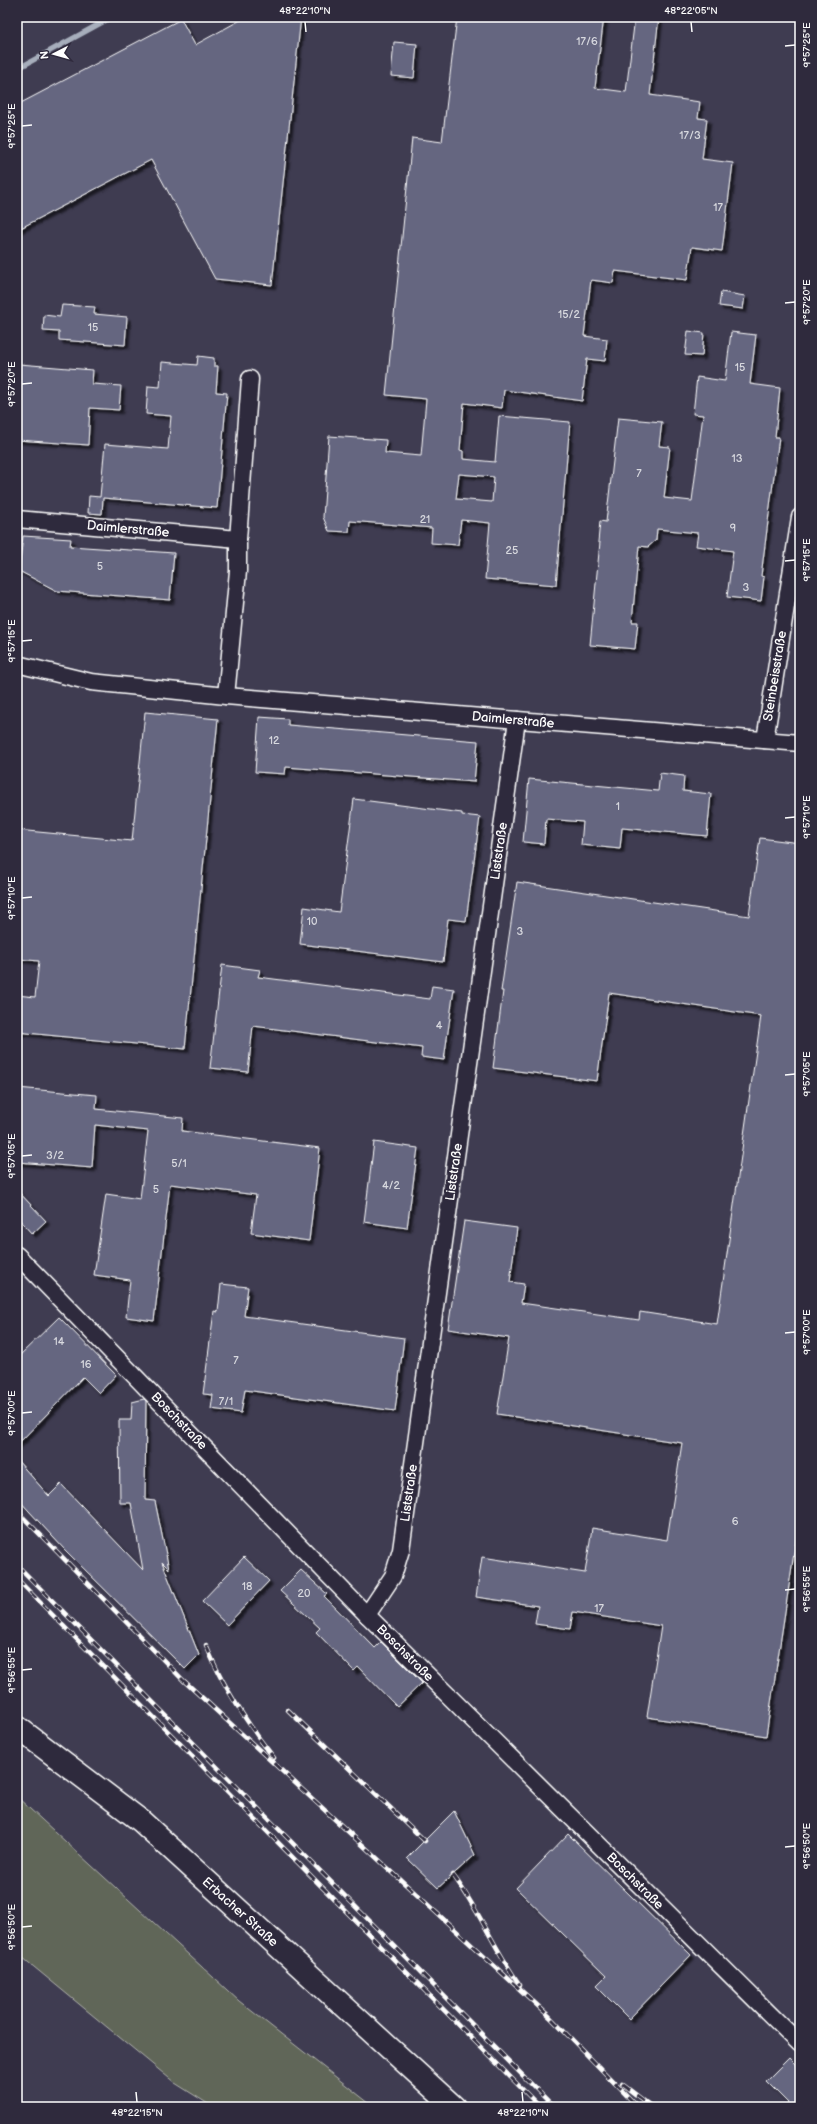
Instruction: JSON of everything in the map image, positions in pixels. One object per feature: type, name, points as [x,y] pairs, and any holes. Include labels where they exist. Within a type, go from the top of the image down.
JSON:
[{"type":"main road","name":"Erbacher Straße","points":[[17,1727],[141,1821],[454,2107]]},
{"type":"street","points":[[226,696],[238,570],[238,539],[250,379]]},
{"type":"street","name":"Steinbeisstraße","points":[[765,740],[800,517]]},
{"type":"street","name":"Daimlerstraße","points":[[17,519],[238,539]]},
{"type":"street","name":"Daimlerstraße","points":[[17,664],[91,682],[226,696],[800,743]]},
{"type":"street","name":"Liststraße","points":[[367,1615],[393,1576],[401,1550],[517,720]]},
{"type":"street","name":"Boschstraße","points":[[17,1255],[367,1615],[800,2044]]},
{"type":"green space","points":[[17,1797],[239,2001],[374,2107],[213,2107],[175,2083],[17,1953]]},
{"type":"building","points":[[246,17],[301,17],[272,285],[215,279],[151,160],[17,230],[17,105],[181,19],[195,45]]},
{"type":"building","points":[[457,17],[604,17],[595,88],[626,92],[635,17],[659,17],[650,95],[700,102],[698,118],[707,119],[702,159],[733,163],[722,251],[692,247],[687,280],[615,271],[613,283],[591,280],[584,336],[607,339],[605,361],[587,359],[582,401],[504,390],[502,408],[464,403],[460,450],[463,451],[463,459],[495,462],[499,416],[570,422],[556,585],[485,579],[490,523],[461,520],[458,545],[431,543],[432,528],[350,521],[349,532],[329,531],[323,517],[329,436],[386,440],[385,453],[421,456],[426,399],[386,395],[412,138],[442,142]],"holes":[[[459,474],[494,477],[492,502],[456,499]]]},
{"type":"building","points":[[394,42],[417,44],[414,78],[391,76]]},
{"type":"building","points":[[721,292],[745,296],[743,309],[719,306]]},
{"type":"building","points":[[62,305],[95,307],[94,314],[127,317],[125,345],[59,340],[59,332],[43,331],[44,315],[60,317]]},
{"type":"building","points":[[688,331],[704,333],[702,356],[685,355]]},
{"type":"building","points":[[731,332],[756,335],[750,384],[780,388],[775,437],[779,437],[761,576],[764,577],[761,601],[727,597],[733,551],[696,546],[698,533],[657,529],[656,540],[648,547],[639,546],[632,622],[638,622],[635,649],[590,645],[600,542],[598,542],[600,521],[606,522],[618,418],[662,422],[659,446],[670,447],[664,498],[692,501],[703,415],[693,414],[697,377],[725,381]]},
{"type":"building","points":[[198,356],[214,358],[214,366],[218,366],[216,392],[227,393],[217,508],[103,498],[102,514],[88,513],[89,496],[100,497],[105,444],[168,449],[171,416],[146,414],[148,386],[160,387],[162,362],[197,365]]},
{"type":"building","points":[[19,364],[93,370],[92,384],[121,386],[119,410],[90,408],[88,445],[17,440],[17,388]]},
{"type":"building","points":[[23,536],[71,539],[70,546],[174,553],[170,600],[57,591],[19,571]]},
{"type":"building","points":[[145,712],[218,719],[185,1049],[17,1032],[17,995],[35,997],[39,961],[17,959],[17,830],[132,841]]},
{"type":"building","points":[[259,717],[288,719],[288,725],[478,741],[474,782],[286,767],[285,774],[255,772]]},
{"type":"building","points":[[660,773],[684,776],[683,791],[711,794],[707,836],[622,828],[620,849],[581,845],[583,822],[546,819],[544,844],[523,842],[529,779],[658,791]]},
{"type":"building","points":[[354,799],[462,813],[462,815],[480,817],[466,921],[448,919],[443,962],[300,944],[304,907],[339,912]]},
{"type":"building","points":[[760,838],[800,843],[800,1257],[798,1272],[800,1272],[800,1514],[766,1736],[647,1717],[661,1626],[573,1612],[570,1629],[535,1624],[538,1606],[476,1597],[482,1557],[585,1573],[592,1528],[667,1540],[682,1443],[497,1414],[509,1338],[448,1329],[464,1221],[517,1228],[510,1282],[524,1284],[521,1303],[639,1320],[640,1312],[717,1324],[761,1016],[609,993],[597,1081],[493,1068],[503,991],[501,991],[517,882],[749,916]]},
{"type":"building","points":[[222,965],[260,970],[258,977],[430,999],[432,986],[454,989],[444,1060],[421,1057],[422,1048],[253,1026],[248,1072],[210,1068]]},
{"type":"building","points":[[17,1088],[97,1095],[96,1109],[183,1118],[182,1131],[320,1148],[309,1241],[251,1233],[256,1195],[170,1184],[154,1321],[126,1317],[130,1280],[94,1275],[106,1194],[140,1199],[148,1131],[95,1125],[92,1168],[17,1162]]},
{"type":"building","points":[[374,1142],[418,1148],[407,1228],[364,1222]]},
{"type":"building","points":[[17,1190],[46,1221],[32,1234],[17,1217]]},
{"type":"building","points":[[221,1284],[248,1287],[244,1316],[404,1338],[395,1411],[245,1390],[241,1413],[211,1409],[213,1395],[203,1394],[214,1311],[218,1312]]},
{"type":"building","points":[[59,1317],[116,1375],[99,1393],[83,1377],[17,1445],[17,1358]]},
{"type":"building","points":[[144,1399],[146,1401],[145,1500],[155,1501],[169,1569],[162,1562],[199,1655],[185,1669],[64,1549],[17,1498],[17,1460],[49,1496],[61,1484],[143,1570],[131,1503],[120,1503],[119,1420],[131,1420],[132,1402]]},
{"type":"building","points":[[244,1557],[269,1581],[227,1625],[202,1601]]},
{"type":"building","points":[[301,1570],[327,1594],[324,1596],[375,1648],[381,1642],[422,1683],[397,1707],[358,1667],[354,1671],[316,1632],[320,1628],[280,1591]]},
{"type":"building","points":[[454,1811],[475,1855],[438,1888],[407,1858]]},
{"type":"building","points":[[568,1834],[691,1955],[629,2019],[596,1986],[606,1976],[516,1888]]},
{"type":"building","points":[[789,2058],[800,2069],[800,2107],[792,2107],[766,2081]]},
{"type":"waterway","points":[[17,69],[112,17]]},
{"type":"railway","points":[[17,1511],[183,1680],[550,2017],[638,2107]]},
{"type":"railway","points":[[17,1565],[554,2107]]},
{"type":"railway","points":[[17,1579],[540,2107]]},
{"type":"railway","points":[[206,1645],[236,1704],[274,1758]]},
{"type":"railway","points":[[288,1710],[425,1841]]},
{"type":"railway","points":[[453,1875],[471,1902],[520,1985]]},
{"type":"railway","points":[[622,2084],[652,2107]]}]
